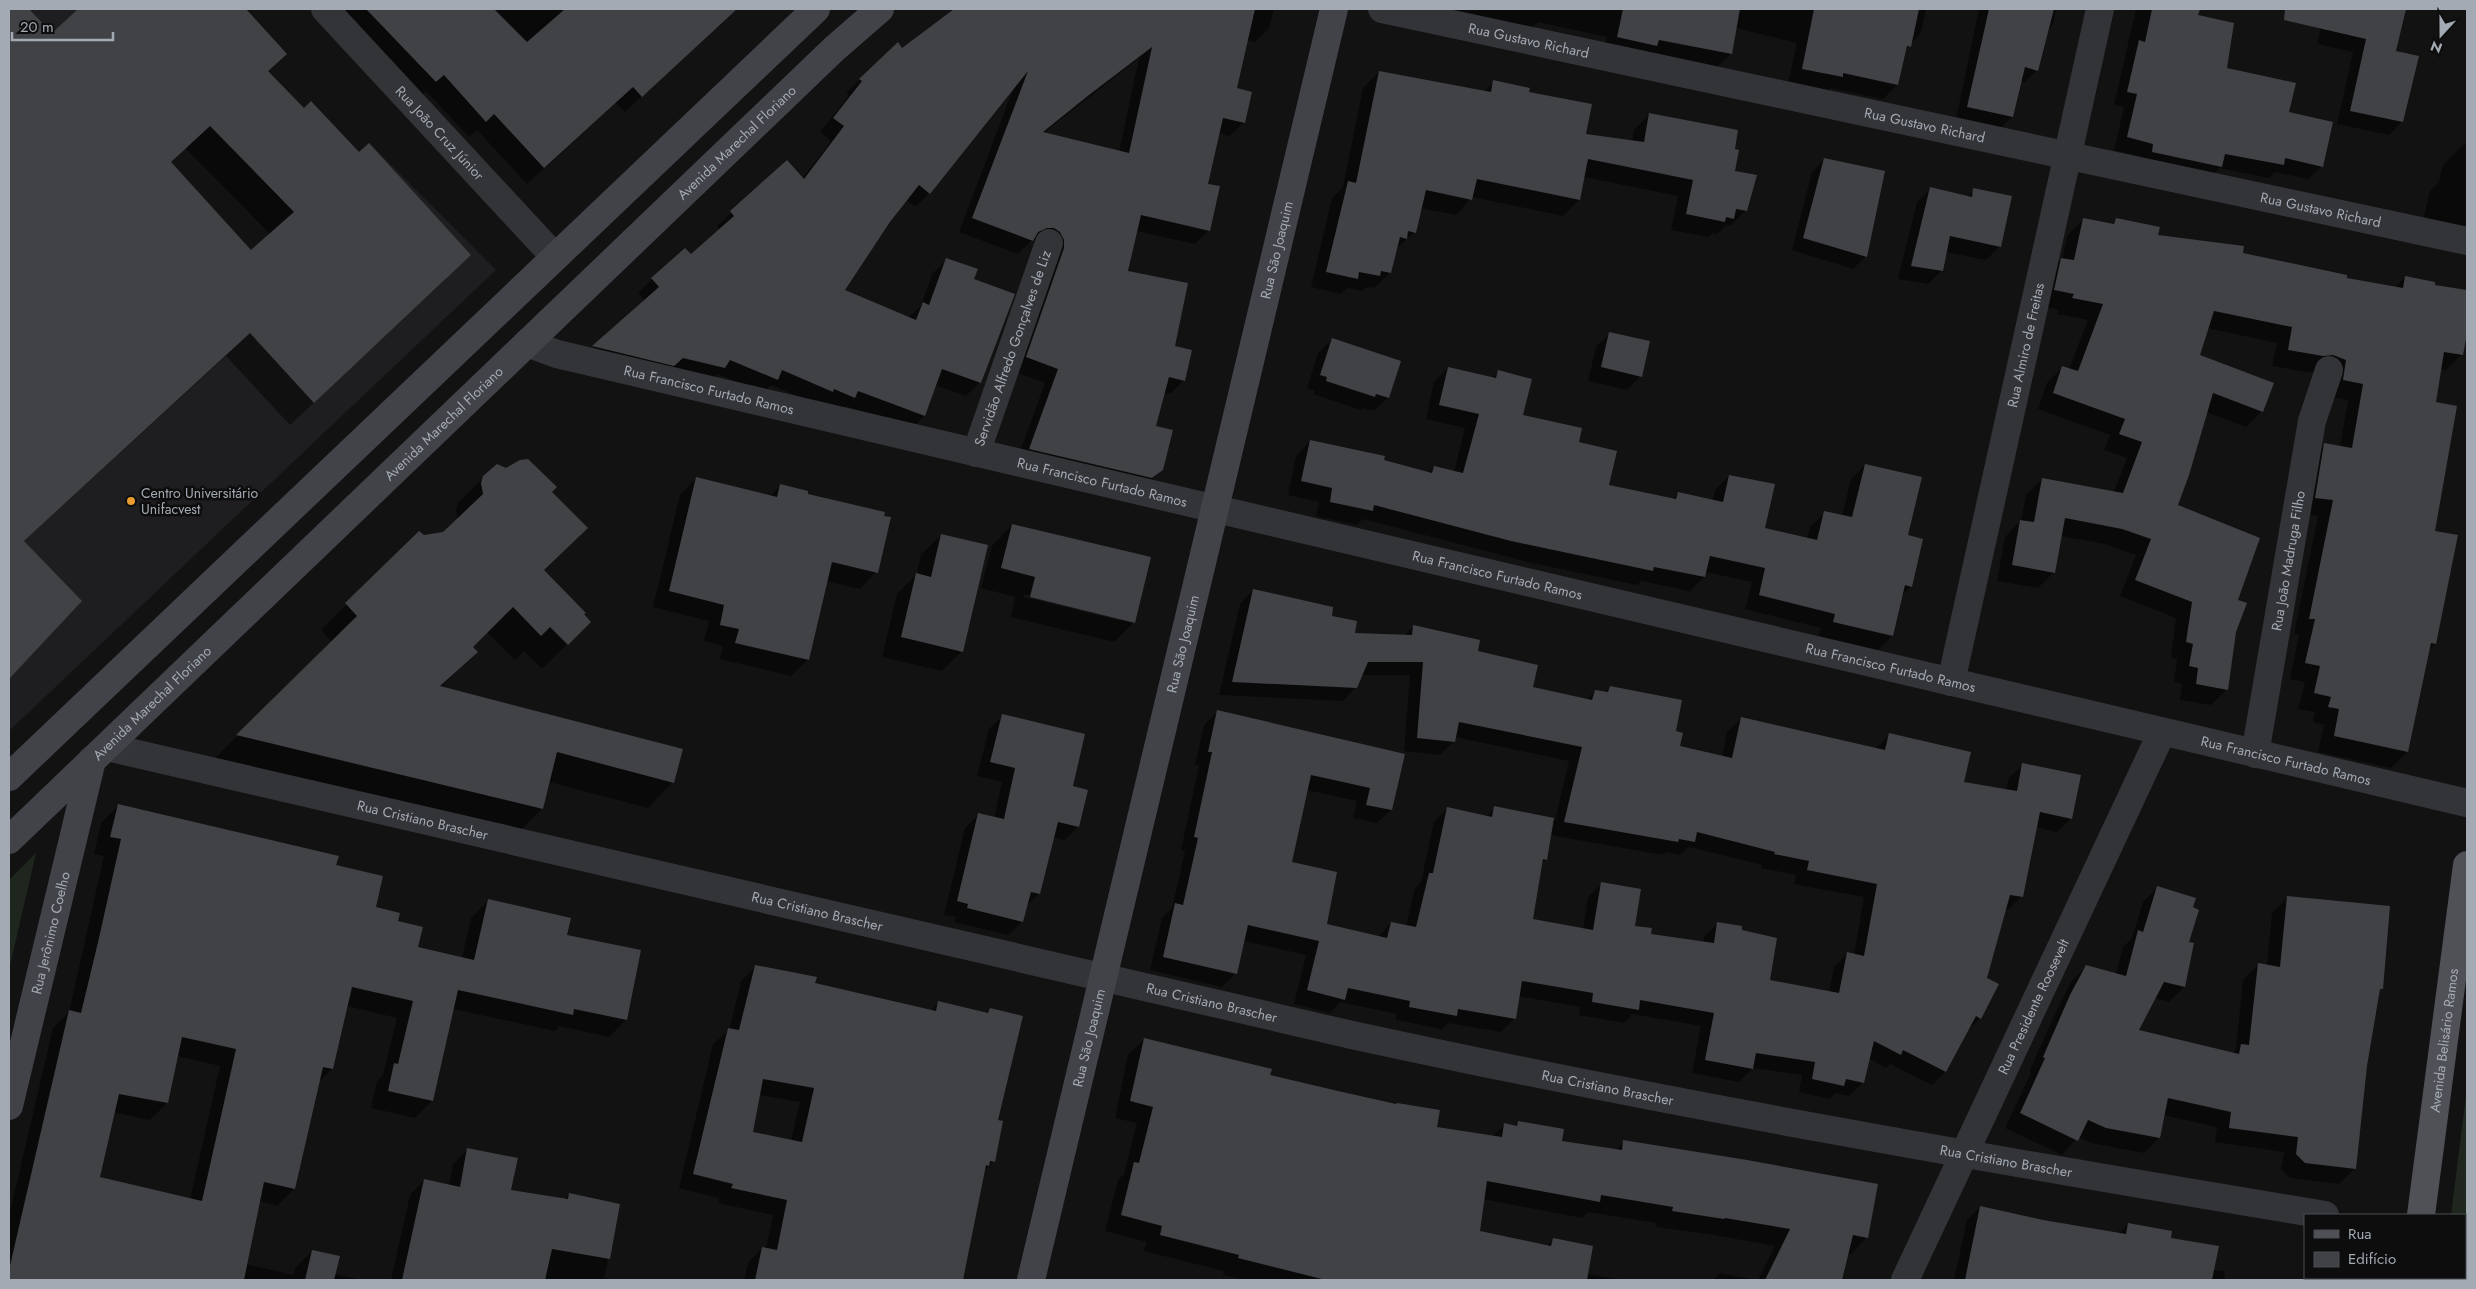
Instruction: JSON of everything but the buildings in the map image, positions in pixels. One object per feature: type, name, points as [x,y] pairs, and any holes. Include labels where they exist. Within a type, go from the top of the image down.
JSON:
[{"type":"main road","points":[[9,777],[452,356],[554,256],[816,9]]},
{"type":"main road","name":"Avenida Marechal Floriano","points":[[9,840],[834,49],[880,9]]},
{"type":"main road","name":"Rua São Joaquim","points":[[1031,1280],[1334,9]]},
{"type":"main road","name":"Rua Jerônimo Coelho","points":[[9,1106],[99,753]]},
{"type":"main road","name":"Avenida Belisário Ramos","points":[[2421,1214],[2467,865]]},
{"type":"street","name":"Rua João Cruz Júnior","points":[[325,9],[554,256]]},
{"type":"street","name":"Rua Gustavo Richard","points":[[1382,9],[2467,241]]},
{"type":"street","name":"Rua Almiro de Freitas","points":[[1951,682],[2100,9]]},
{"type":"street","name":"Servidão Alfredo Gonçalves de Liz","points":[[976,453],[1049,243]]},
{"type":"street","name":"Rua Francisco Furtado Ramos","points":[[527,343],[558,354],[2467,803]]},
{"type":"street","name":"Rua João Madruga Filho","points":[[2255,754],[2312,421],[2329,370]]},
{"type":"street","name":"Rua Presidente Roosevelt","points":[[1905,1280],[2162,732]]},
{"type":"street","name":"Rua Cristiano Brascher","points":[[99,753],[1103,977],[1352,1036],[1544,1077],[1964,1155],[2319,1214]]},
{"type":"shaded area","name":"Centro Universitário Unifacvest","points":[[9,9],[246,9],[287,54],[171,162],[251,250],[369,143],[496,270],[9,731]]},
{"type":"shaded area","points":[[36,853],[9,970],[9,880]]},
{"type":"shaded area","points":[[2467,1087],[2467,1280],[2443,1280],[2466,1279],[2466,1214],[2451,1214]]},
{"type":"place","name":"Centro Universitário Unifacvest","points":[[131,501]]}]
